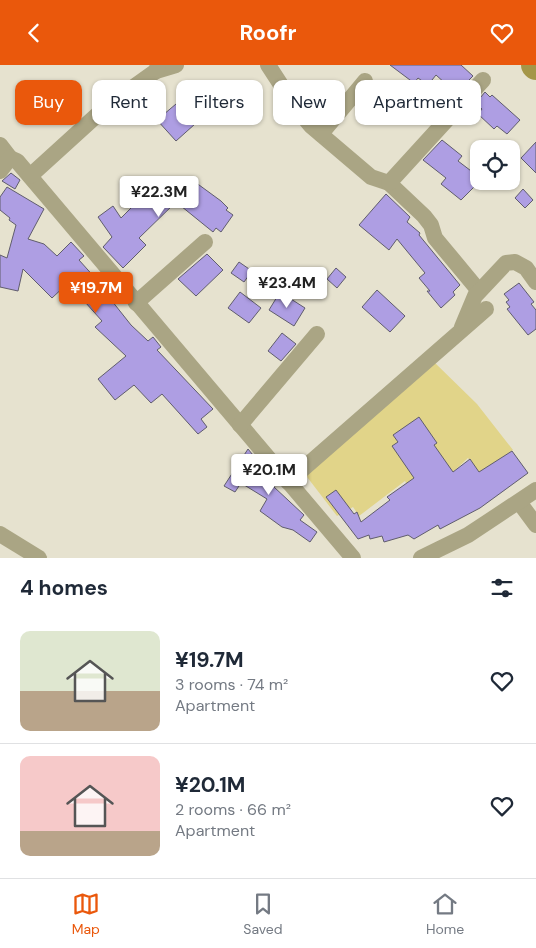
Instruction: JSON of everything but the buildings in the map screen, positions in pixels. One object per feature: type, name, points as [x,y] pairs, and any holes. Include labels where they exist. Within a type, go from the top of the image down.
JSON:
[{"type":"street","points":[[30,176],[107,106],[157,68],[176,65]]},
{"type":"street","points":[[268,65],[296,107],[321,134],[372,177],[389,183],[424,216],[432,225],[435,238],[479,291]]},
{"type":"street","points":[[389,183],[483,80]]},
{"type":"street","points":[[321,134],[355,93]]},
{"type":"street","points":[[0,171],[5,151],[30,176],[353,558]]},
{"type":"street","points":[[136,303],[205,242]]},
{"type":"street","points":[[461,329],[475,295],[510,261],[526,268],[536,282]]},
{"type":"street","points":[[288,482],[486,309]]},
{"type":"street","points":[[240,425],[317,335]]},
{"type":"street","points":[[421,558],[468,535],[536,490]]},
{"type":"street","points":[[519,502],[536,525]]},
{"type":"street","points":[[0,534],[40,558]]},
{"type":"shaded area","points":[[433,361],[477,404],[513,450],[479,473],[468,458],[452,473],[413,495],[405,481],[359,516],[353,507],[337,516],[304,473]]}]
